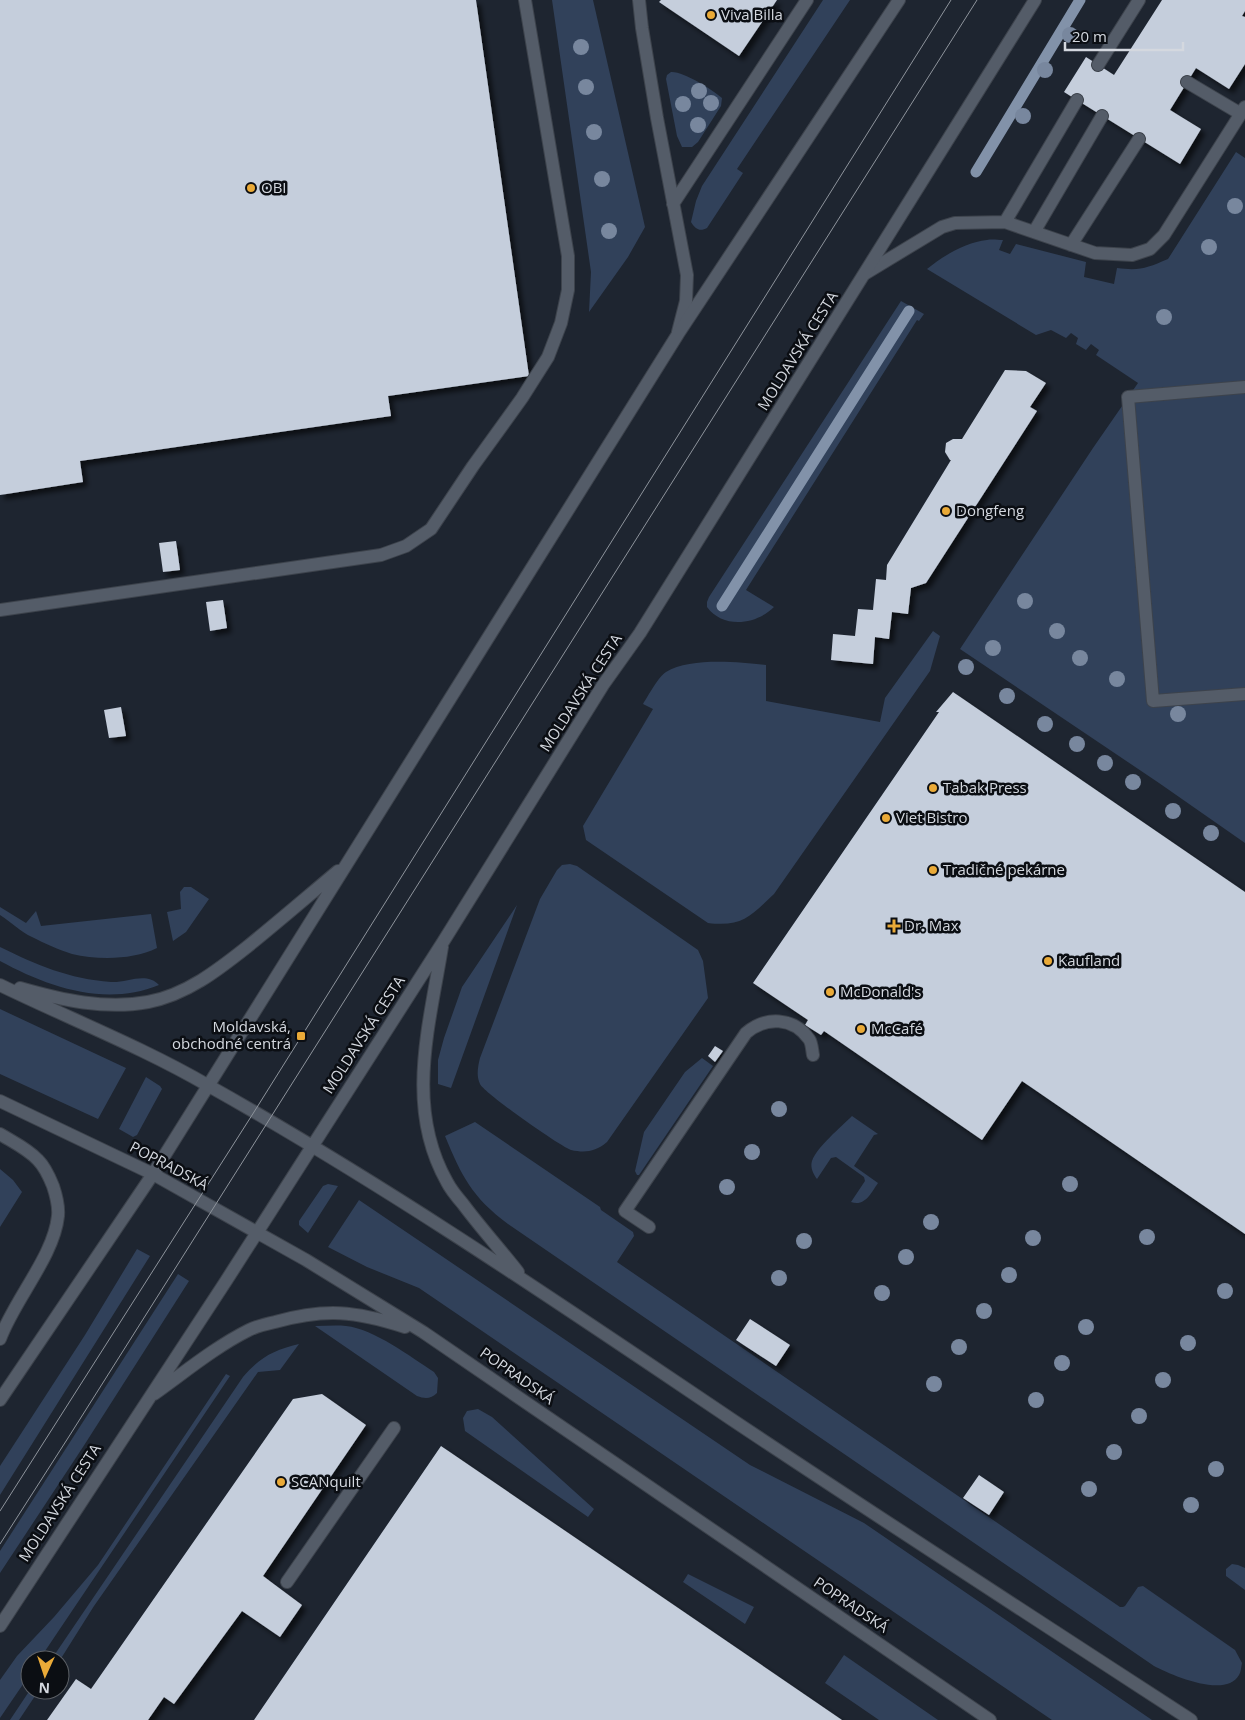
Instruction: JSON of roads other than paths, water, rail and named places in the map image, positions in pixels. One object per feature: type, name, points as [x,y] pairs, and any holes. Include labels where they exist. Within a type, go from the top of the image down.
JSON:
[{"type":"street","points":[[0,610],[381,555],[406,546],[431,529],[522,398],[548,357],[561,324],[568,290],[568,256],[525,0]]},
{"type":"street","points":[[639,0],[657,118],[687,275],[686,301],[678,334]]},
{"type":"street","points":[[674,204],[807,0]]},
{"type":"street","points":[[0,1400],[153,1174],[678,334],[898,0]]},
{"type":"street","name":"MOLDAVSKÁ CESTA","points":[[0,1626],[226,1281],[443,942],[603,685],[640,633],[866,273],[1034,0]]},
{"type":"street","points":[[1098,65],[1139,0]]},
{"type":"street","points":[[866,273],[942,227],[955,223],[1005,222],[1095,253],[1132,255],[1150,249],[1164,235],[1243,110],[1187,82]]},
{"type":"street","points":[[1005,222],[1077,100]]},
{"type":"street","points":[[1034,232],[1102,116]]},
{"type":"street","points":[[1070,244],[1139,139]]},
{"type":"street","points":[[1245,387],[1128,397],[1153,701],[1245,694]]},
{"type":"street","points":[[0,984],[62,1000],[108,1004],[149,1002],[172,995],[194,984],[225,964],[272,928],[349,861]]},
{"type":"street","points":[[443,942],[426,1045],[423,1077],[423,1103],[427,1130],[435,1157],[447,1183],[526,1281]]},
{"type":"street","points":[[0,984],[147,1053],[208,1085],[312,1145],[526,1281],[792,1460],[1191,1720]]},
{"type":"street","points":[[649,1227],[625,1211],[746,1033],[755,1025],[774,1020],[793,1025],[810,1040],[813,1054]]},
{"type":"street","name":"POPRADSKÁ","points":[[0,1101],[153,1174],[306,1260],[423,1332],[990,1720]]},
{"type":"street","points":[[0,1134],[38,1159],[45,1169],[56,1196],[59,1214],[54,1232],[43,1257],[0,1340]]},
{"type":"street","name":"MOLDAVSKÁ CESTA","points":[[148,1398],[251,1329],[288,1318],[328,1312],[350,1313],[378,1318],[423,1332]]},
{"type":"street","points":[[287,1582],[394,1428]]},
{"type":"waterway","points":[[976,172],[1080,0]]},
{"type":"waterway","points":[[722,606],[909,311]]},
{"type":"tram line","points":[[0,1511],[254,1112],[951,0]]},
{"type":"tram line","points":[[0,1544],[977,0]]},
{"type":"place","name":"Viva Billa","points":[[711,15]]},
{"type":"place","name":"OBI","points":[[251,188]]},
{"type":"place","name":"Dongfeng","points":[[946,511]]},
{"type":"place","name":"Tabak Press","points":[[933,788]]},
{"type":"place","name":"Viet Bistro","points":[[886,818]]},
{"type":"place","name":"Tradičné pekárne","points":[[933,870]]},
{"type":"place","name":"Dr. Max","points":[[894,926]]},
{"type":"place","name":"Kaufland","points":[[1048,961]]},
{"type":"place","name":"McDonald's","points":[[830,992]]},
{"type":"place","name":"McCafé","points":[[861,1029]]},
{"type":"place","name":"Moldavská, obchodné centrá","points":[[301,1036]]},
{"type":"place","name":"SCANquilt","points":[[281,1482]]}]
